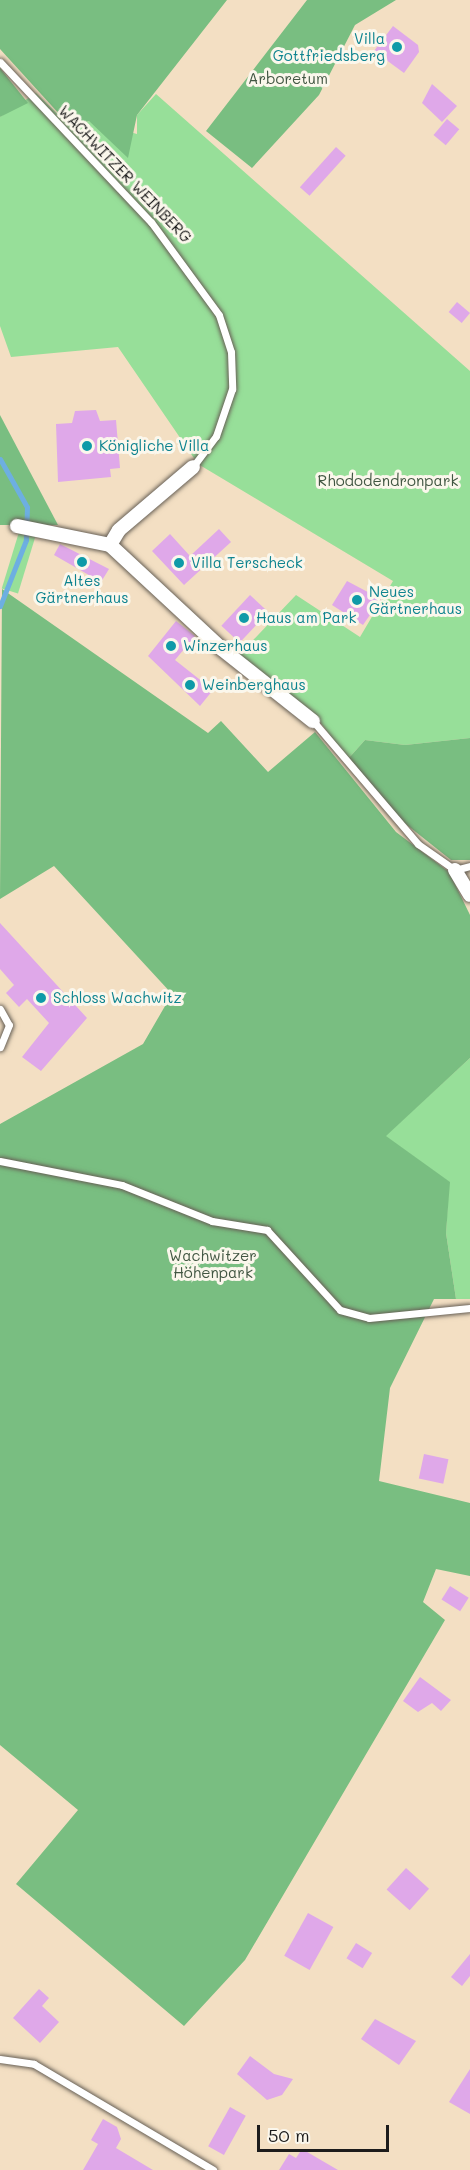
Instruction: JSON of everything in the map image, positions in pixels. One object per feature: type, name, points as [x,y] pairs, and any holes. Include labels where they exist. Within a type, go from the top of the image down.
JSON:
[{"type":"street","name":"WACHWITZER WEINBERG","points":[[110,545],[119,530],[193,467]]},
{"type":"street","points":[[17,526],[110,545],[222,649],[313,721]]},
{"type":"street","points":[[455,870],[470,895]]},
{"type":"lane","name":"WACHWITZER WEINBERG","points":[[0,62],[151,222],[219,315],[231,351],[232,389],[216,436],[193,467]]},
{"type":"lane","points":[[313,721],[399,825],[455,870],[470,866]]},
{"type":"lane","points":[[0,1009],[9,1025],[0,1047]]},
{"type":"lane","points":[[0,1161],[122,1185],[212,1221],[267,1230],[340,1310],[369,1318],[470,1308]]},
{"type":"lane","points":[[0,2059],[34,2064],[213,2170]]},
{"type":"green space","points":[[0,0],[227,0],[137,115],[128,158],[89,121],[71,127],[0,49]]},
{"type":"green space","name":"Arboretum","points":[[307,0],[396,0],[355,25],[319,95],[252,168],[206,131]]},
{"type":"green space","points":[[0,68],[28,103],[0,117]]},
{"type":"green space","name":"Rhododendronpark","points":[[36,93],[71,127],[89,121],[137,134],[137,115],[156,94],[470,371],[470,738],[405,745],[365,740],[348,759],[317,718],[239,655],[296,595],[360,637],[393,581],[198,464],[118,347],[11,357],[0,326],[0,117]]},
{"type":"green space","points":[[0,415],[58,525],[0,525]]},
{"type":"green space","points":[[19,532],[35,537],[18,593],[2,588]]},
{"type":"green space","name":"Wachwitzer Höhenpark","points":[[2,589],[208,733],[221,721],[268,772],[315,732],[396,832],[449,872],[470,915],[470,1058],[386,1136],[450,1182],[446,1233],[456,1299],[434,1299],[390,1388],[379,1481],[470,1503],[470,1576],[436,1569],[423,1602],[445,1620],[245,1960],[184,2026],[16,1884],[78,1810],[0,1745],[0,1124],[143,1044],[172,994],[54,866],[0,899]]},
{"type":"green space","points":[[470,738],[470,860],[451,860],[402,821],[348,759],[365,740],[405,745]]},
{"type":"green space","points":[[470,1058],[470,1299],[456,1299],[446,1233],[449,1182],[385,1136]]},
{"type":"building","name":"Villa Gottfriedsberg","points":[[393,26],[418,45],[419,52],[404,73],[374,51]]},
{"type":"building","points":[[432,84],[457,106],[442,122],[422,103]]},
{"type":"building","points":[[447,119],[459,129],[446,145],[434,135]]},
{"type":"building","points":[[336,147],[346,156],[310,196],[300,187]]},
{"type":"building","points":[[457,302],[470,313],[462,323],[449,312]]},
{"type":"building","name":"Königliche Villa","points":[[96,410],[100,421],[116,420],[120,468],[110,469],[111,477],[58,482],[56,424],[72,423],[75,411]]},
{"type":"building","name":"Villa Terscheck","points":[[219,529],[231,542],[184,585],[152,551],[170,534],[190,556]]},
{"type":"building","name":"Altes Gärtnerhaus","points":[[60,544],[109,569],[101,582],[54,555]]},
{"type":"building","name":"Neues Gärtnerhaus","points":[[347,581],[381,599],[363,625],[332,605]]},
{"type":"building","name":"Haus am Park","points":[[250,595],[268,612],[240,643],[221,626]]},
{"type":"building","points":[[176,621],[195,636],[175,660],[213,690],[200,706],[148,656]]},
{"type":"building","name":"Schloss Wachwitz","points":[[0,923],[87,1018],[41,1071],[22,1057],[49,1023],[27,999],[19,1007],[6,993],[14,985],[0,969]]},
{"type":"building","points":[[424,1454],[448,1459],[443,1484],[419,1478]]},
{"type":"building","points":[[450,1586],[469,1598],[460,1611],[442,1600]]},
{"type":"building","points":[[420,1677],[451,1700],[441,1711],[432,1703],[418,1712],[403,1701]]},
{"type":"building","points":[[406,1868],[429,1889],[410,1910],[387,1890]]},
{"type":"building","points":[[308,1913],[333,1927],[310,1970],[284,1956]]},
{"type":"building","points":[[356,1943],[372,1953],[363,1968],[346,1958]]},
{"type":"building","points":[[470,1954],[470,1976],[462,1986],[451,1977]]},
{"type":"building","points":[[39,1989],[49,1998],[42,2006],[59,2022],[40,2043],[13,2018]]},
{"type":"building","points":[[375,2019],[416,2041],[399,2065],[361,2039]]},
{"type":"building","points":[[250,2056],[274,2074],[293,2079],[282,2095],[267,2100],[237,2074]]},
{"type":"building","points":[[470,2069],[470,2114],[449,2102]]},
{"type":"building","points":[[230,2107],[246,2116],[224,2155],[208,2146]]},
{"type":"building","points":[[103,2119],[117,2127],[121,2139],[116,2148],[153,2170],[83,2170],[98,2144],[91,2140]]},
{"type":"building","points":[[302,2149],[338,2170],[279,2170],[289,2154],[296,2158]]},
{"type":"waterway","points":[[0,459],[27,507],[26,540],[0,606]]},
{"type":"place","name":"Villa Gottfriedsberg","points":[[397,47]]},
{"type":"place","name":"Königliche Villa","points":[[87,446]]},
{"type":"place","name":"Altes Gärtnerhaus","points":[[82,562]]},
{"type":"place","name":"Villa Terscheck","points":[[179,563]]},
{"type":"place","name":"Neues Gärtnerhaus","points":[[357,600]]},
{"type":"place","name":"Haus am Park","points":[[244,618]]},
{"type":"place","name":"Winzerhaus","points":[[171,646]]},
{"type":"place","name":"Weinberghaus","points":[[190,685]]},
{"type":"place","name":"Schloss Wachwitz","points":[[41,998]]}]
